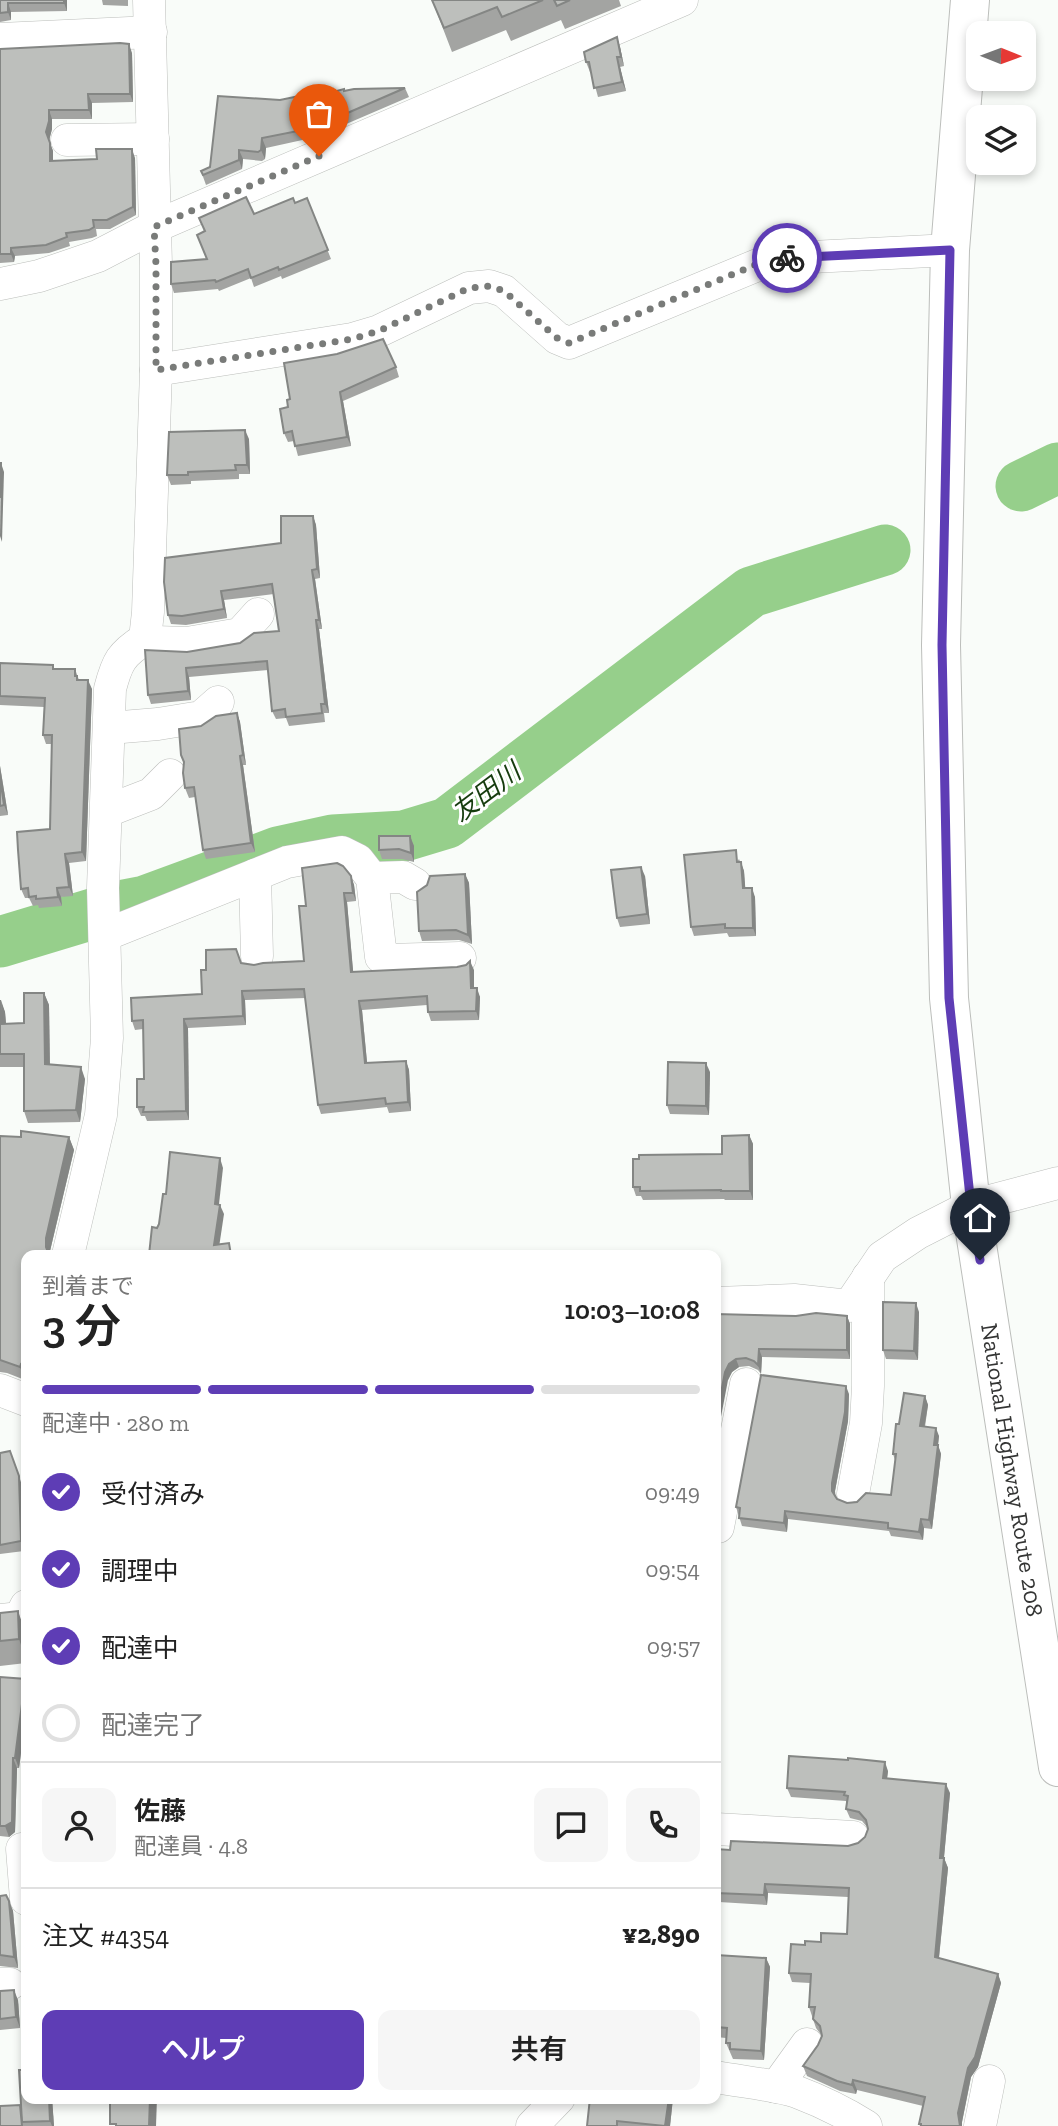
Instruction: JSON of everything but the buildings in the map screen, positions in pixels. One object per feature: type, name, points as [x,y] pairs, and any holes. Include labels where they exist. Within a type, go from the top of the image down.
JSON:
[{"type":"highway","name":"National Highway Route 208","points":[[970,0],[950,250],[942,645],[948,984],[971,1206],[1058,1767]]},
{"type":"street","points":[[145,639],[156,370],[149,0]]},
{"type":"street","points":[[0,284],[39,276],[98,256],[154,227],[682,0]]},
{"type":"street","points":[[0,39],[151,32]]},
{"type":"street","points":[[66,141],[153,139]]},
{"type":"street","points":[[156,370],[352,339],[379,331],[469,288],[489,286],[504,291],[557,338],[569,343],[772,258],[950,250]]},
{"type":"street","points":[[69,1250],[102,1115],[107,1038],[103,888],[110,689],[116,666],[129,649],[145,639],[187,643],[240,635],[258,614]]},
{"type":"street","points":[[110,728],[201,717],[218,702]]},
{"type":"street","points":[[107,811],[150,794],[170,775]]},
{"type":"street","points":[[105,930],[287,862],[342,852],[358,860],[372,878],[380,957],[387,960],[460,958]]},
{"type":"street","points":[[255,875],[257,956]]},
{"type":"street","points":[[372,878],[403,877],[415,884]]},
{"type":"street","points":[[721,1303],[794,1300],[849,1306],[882,1257],[918,1233],[971,1206],[1058,1182]]},
{"type":"street","points":[[853,1494],[866,1423],[868,1277]]},
{"type":"street","points":[[721,1512],[746,1384]]},
{"type":"street","points":[[0,1390],[21,1398]]},
{"type":"street","points":[[0,1620],[21,1616]]},
{"type":"street","points":[[721,1829],[853,1837]]},
{"type":"street","points":[[16,1850],[21,1874]]},
{"type":"street","points":[[776,2087],[807,2044]]},
{"type":"street","points":[[721,2078],[797,2092],[845,2113],[866,2126]]},
{"type":"street","points":[[980,2126],[989,2081]]},
{"type":"street","points":[[532,2126],[553,2104]]},
{"type":"waterway","name":"友田川","points":[[1021,486],[1058,468]]},
{"type":"waterway","name":"友田川","points":[[0,942],[119,906],[145,901],[278,852],[333,840],[404,836],[447,823],[751,592],[885,550]]},
{"type":"way so far","points":[[319,156],[154,227],[156,370],[352,339],[379,331],[469,288],[489,286],[504,291],[557,338],[569,343],[772,258],[787,258]]},
{"type":"route","points":[[787,258],[950,250],[942,645],[949,998],[971,1206],[980,1260]]}]
